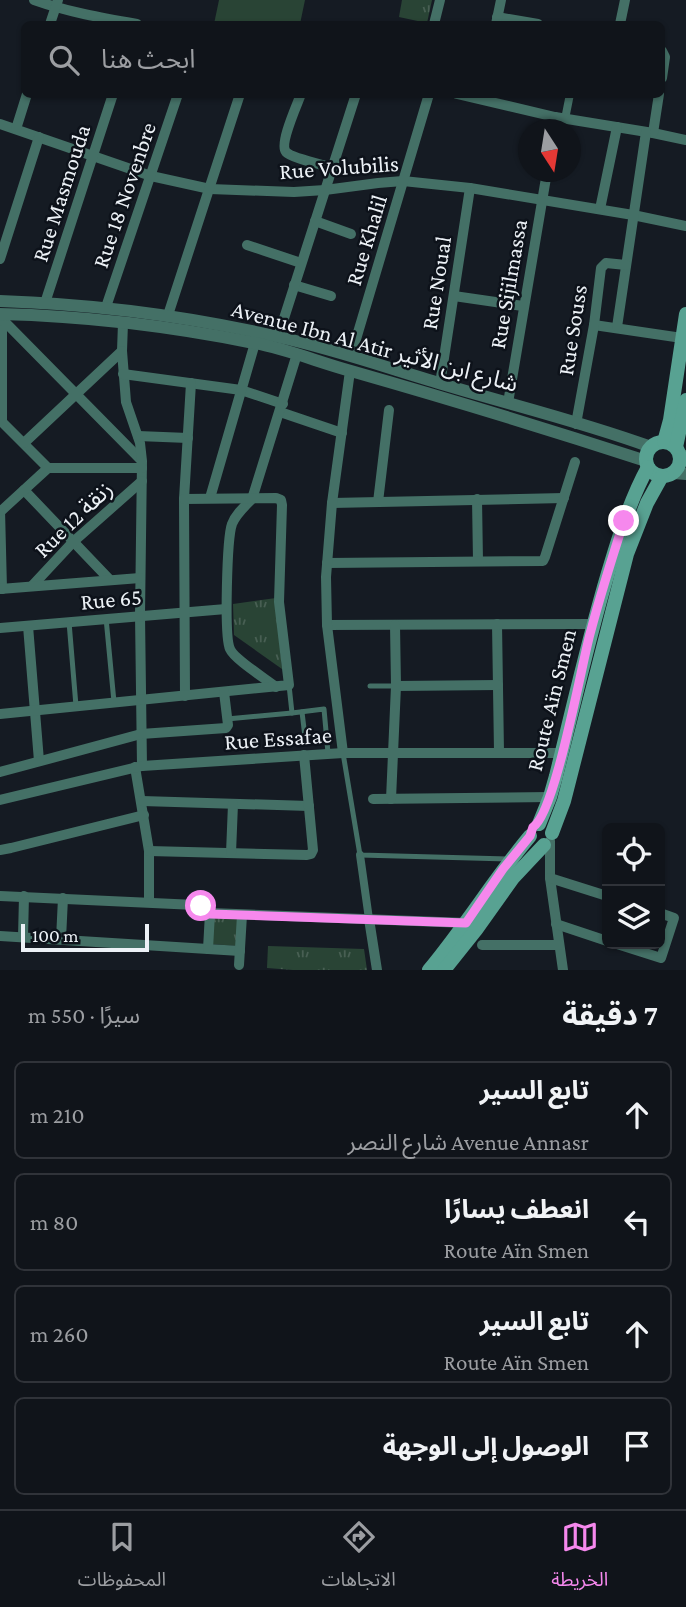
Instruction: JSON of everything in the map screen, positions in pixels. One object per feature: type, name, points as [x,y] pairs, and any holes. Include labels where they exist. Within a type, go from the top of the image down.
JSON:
[{"type":"main road","points":[[672,449],[670,420],[686,314]]},
{"type":"main road","points":[[672,449],[686,400]]},
{"type":"main road","name":"Route Aïn Smen","points":[[429,970],[534,830],[550,797],[593,624],[624,521],[647,464],[646,454],[672,449],[680,465],[647,503],[627,554],[564,801],[549,840],[513,878],[444,970]]},
{"type":"main road","points":[[647,464],[653,473],[674,474]]},
{"type":"main road","points":[[534,830],[548,826],[549,840]]},
{"type":"street","points":[[34,0],[118,21]]},
{"type":"street","points":[[435,21],[440,0]]},
{"type":"street","points":[[497,21],[501,0]]},
{"type":"street","points":[[621,21],[625,0]]},
{"type":"street","points":[[51,21],[56,4]]},
{"type":"street","points":[[16,129],[26,98]]},
{"type":"street","name":"Rue Masmouda","points":[[45,303],[112,98]]},
{"type":"street","name":"Rue 18 Novenbre","points":[[106,307],[177,98]]},
{"type":"street","points":[[168,315],[239,98]]},
{"type":"street","points":[[300,98],[285,137],[285,151],[333,168]]},
{"type":"street","points":[[278,337],[355,98]]},
{"type":"street","name":"Rue Khalil","points":[[351,356],[428,98]]},
{"type":"street","points":[[474,98],[560,118],[686,140]]},
{"type":"street","points":[[560,118],[568,98]]},
{"type":"street","name":"Rue Souss","points":[[617,327],[633,215],[658,98]]},
{"type":"street","name":"Rue Volubilis","points":[[0,124],[151,176],[210,189],[325,190],[403,181],[470,188],[686,226]]},
{"type":"street","points":[[600,209],[617,127]]},
{"type":"street","points":[[0,259],[39,137]]},
{"type":"street","name":"Rue Sijilmassa","points":[[508,403],[545,182]]},
{"type":"street","name":"Rue Noual","points":[[440,384],[470,188]]},
{"type":"street","points":[[315,221],[351,234]]},
{"type":"street","points":[[247,245],[301,263]]},
{"type":"street","name":"Rue Souss","points":[[576,424],[602,266],[606,263],[626,265]]},
{"type":"street","points":[[294,285],[331,296]]},
{"type":"street","points":[[454,296],[523,306]]},
{"type":"street","name":"Avenue Ibn Al Atir شارع ابن الأثير","points":[[1,314],[45,303],[106,307],[168,315],[278,337],[351,356],[576,424],[672,449]]},
{"type":"street","points":[[1,314],[142,464]]},
{"type":"street","points":[[1,314],[1,423],[48,468]]},
{"type":"street","name":"Avenue Ibn Al Atir شارع ابن الأثير","points":[[1,314],[58,316],[123,323],[255,343],[519,420],[647,464]]},
{"type":"street","points":[[123,323],[123,374],[142,464],[139,766],[149,851],[149,901]]},
{"type":"street","points":[[594,325],[682,338]]},
{"type":"street","points":[[210,498],[255,343]]},
{"type":"street","points":[[24,443],[122,351]]},
{"type":"street","points":[[276,687],[230,650],[226,608],[230,528],[237,514],[252,499],[298,354]]},
{"type":"street","points":[[343,753],[327,625],[327,563],[332,503],[350,371]]},
{"type":"street","points":[[123,374],[241,390],[342,433]]},
{"type":"street","points":[[185,696],[184,499],[191,383]]},
{"type":"street","points":[[378,502],[389,410]]},
{"type":"street","points":[[138,436],[188,438]]},
{"type":"street","points":[[327,563],[544,560],[576,462]]},
{"type":"street","points":[[140,578],[1,589],[0,510],[48,468],[142,464]]},
{"type":"street","name":"Rue 12 زنقة","points":[[33,586],[74,542],[142,481]]},
{"type":"street","points":[[24,490],[109,579]]},
{"type":"street","points":[[332,503],[564,498]]},
{"type":"street","points":[[0,714],[289,685],[279,602],[281,500],[184,499]]},
{"type":"street","points":[[477,499],[478,561]]},
{"type":"street","name":"Rue 65","points":[[0,628],[226,608]]},
{"type":"street","points":[[497,624],[499,752]]},
{"type":"street","points":[[327,625],[593,624]]},
{"type":"street","points":[[391,799],[396,686],[395,625]]},
{"type":"street","points":[[28,626],[38,761]]},
{"type":"street","points":[[396,686],[498,685]]},
{"type":"street","points":[[0,772],[141,734],[225,728],[228,726],[224,692]]},
{"type":"street","name":"Rue Essafae","points":[[0,800],[139,766],[328,753],[562,753]]},
{"type":"street","points":[[149,851],[311,854],[313,850],[304,755]]},
{"type":"street","points":[[373,799],[550,797]]},
{"type":"street","points":[[142,802],[309,806]]},
{"type":"street","points":[[231,853],[233,804]]},
{"type":"street","points":[[0,850],[144,815]]},
{"type":"street","points":[[549,840],[550,878],[563,970]]},
{"type":"street","points":[[360,855],[377,970]]},
{"type":"street","points":[[550,878],[602,894]]},
{"type":"street","points":[[0,895],[196,905],[210,914],[466,923]]},
{"type":"street","points":[[23,937],[24,897]]},
{"type":"street","points":[[61,939],[64,898]]},
{"type":"street","points":[[208,949],[210,914]]},
{"type":"street","points":[[239,965],[242,915]]},
{"type":"street","points":[[665,915],[674,918],[665,946]]},
{"type":"street","points":[[556,924],[602,939]]},
{"type":"street","points":[[0,936],[240,951]]},
{"type":"street","points":[[482,944],[559,945]]},
{"type":"street","points":[[633,949],[661,958],[664,949]]},
{"type":"lane","points":[[106,618],[114,703]]},
{"type":"lane","points":[[69,622],[76,707]]},
{"type":"lane","points":[[289,685],[292,713]]},
{"type":"lane","points":[[370,686],[396,686]]},
{"type":"lane","points":[[227,719],[324,709],[328,753]]},
{"type":"lane","points":[[302,712],[305,737]]},
{"type":"lane","points":[[343,753],[360,855],[511,859]]},
{"type":"green space","points":[[219,0],[305,0],[301,21],[215,21]]},
{"type":"green space","points":[[402,0],[432,0],[427,21],[399,17]]},
{"type":"green space","points":[[276,598],[282,669],[234,635],[233,604]]},
{"type":"green space","points":[[214,918],[239,919],[237,946],[212,944]]},
{"type":"green space","points":[[268,946],[364,949],[367,970],[267,968]]},
{"type":"route","points":[[201,906],[210,914],[466,923],[503,869],[530,836],[530,831],[539,824],[545,811],[568,730],[591,631],[624,521]]}]
